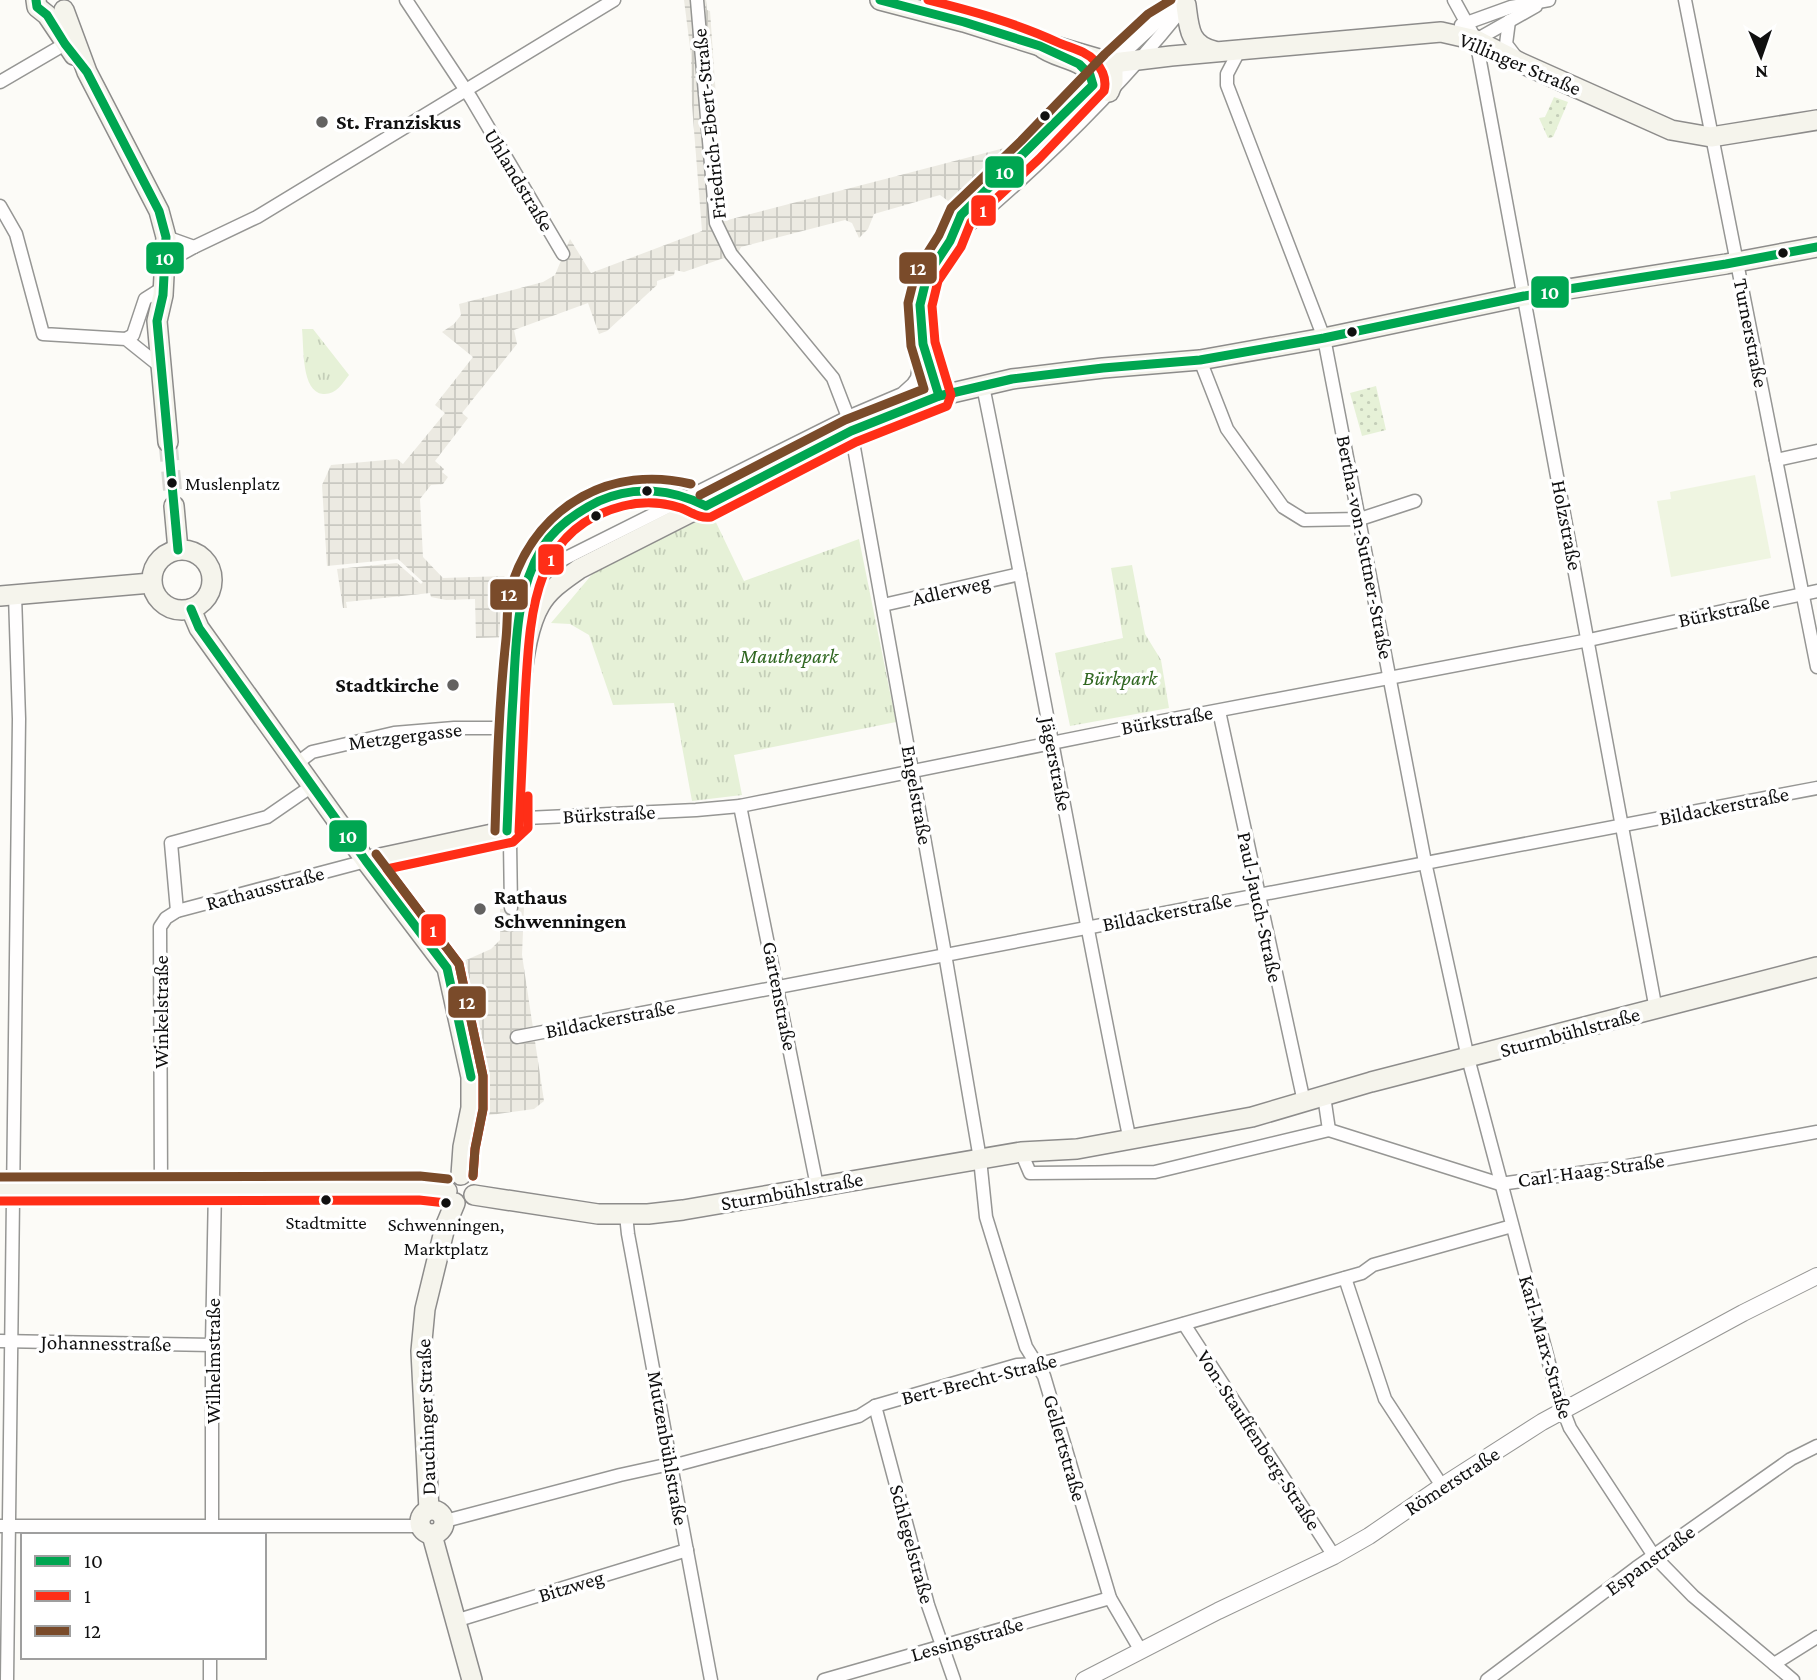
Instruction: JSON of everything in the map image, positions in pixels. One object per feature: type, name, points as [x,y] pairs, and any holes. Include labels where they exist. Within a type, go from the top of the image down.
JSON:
[{"type":"main road","points":[[880,0],[964,22],[1078,61],[1101,89],[1113,82],[1124,61],[1048,44],[1040,46]]},
{"type":"main road","points":[[1188,2],[1193,38],[1200,48],[1214,51]]},
{"type":"main road","points":[[59,5],[65,44],[88,72]]},
{"type":"main road","points":[[59,5],[88,72],[159,211],[166,237],[164,287],[157,321],[168,442]]},
{"type":"main road","name":"Villinger Straße","points":[[1124,61],[1441,32],[1472,32],[1521,63],[1671,130],[1711,137],[1817,120]]},
{"type":"main road","points":[[511,827],[515,728],[524,654],[539,606],[547,594],[579,569],[706,506],[849,424],[1012,379],[1200,360],[1324,338],[1524,296],[1817,247]]},
{"type":"main road","points":[[174,506],[178,550]]},
{"type":"main road","points":[[178,550],[199,555],[212,573],[209,595],[201,604],[181,611],[161,603],[154,594],[151,583],[155,565],[169,553],[178,550]]},
{"type":"main road","points":[[7,595],[151,583]]},
{"type":"main road","points":[[191,609],[199,628],[366,861],[447,968],[471,1077],[471,1108],[463,1147],[461,1175]]},
{"type":"main road","name":"Rathausstraße","points":[[366,861],[511,827]]},
{"type":"main road","name":"Sturmbühlstraße","points":[[474,1195],[563,1209],[626,1215],[683,1210],[1021,1152],[1077,1149],[1130,1141],[1252,1117],[1817,967]]},
{"type":"main road","points":[[7,1189],[407,1188],[451,1197],[464,1203],[474,1195],[476,1189],[472,1180],[461,1175],[451,1179],[451,1197]]},
{"type":"main road","name":"Dauchinger Straße","points":[[451,1197],[425,1309],[421,1351],[431,1522],[472,1680]]},
{"type":"street","name":"Uhlandstraße","points":[[407,0],[466,90],[564,254]]},
{"type":"street","points":[[165,263],[257,218],[614,0]]},
{"type":"street","name":"Friedrich-Ebert-Straße","points":[[697,0],[716,223],[731,254],[833,378],[849,424]]},
{"type":"street","points":[[1454,0],[1472,32]]},
{"type":"street","name":"Turnerstraße","points":[[1685,0],[1817,667]]},
{"type":"street","points":[[1472,32],[1511,7],[1546,1]]},
{"type":"street","points":[[1472,32],[1509,21],[1546,1]]},
{"type":"street","points":[[1124,61],[1155,23],[1188,2]]},
{"type":"street","points":[[1124,61],[1188,2]]},
{"type":"street","points":[[1509,21],[1506,44],[1521,63]]},
{"type":"street","name":"Holzstraße","points":[[1472,32],[1589,640],[1656,1010]]},
{"type":"street","points":[[0,82],[65,44]]},
{"type":"street","name":"Bertha-von-Suttner-Straße","points":[[1239,51],[1227,74],[1227,85],[1324,338],[1425,862],[1468,1058]]},
{"type":"street","points":[[939,397],[923,344],[920,305],[927,276],[950,241],[975,221],[1101,89]]},
{"type":"street","points":[[0,206],[16,234],[43,334],[126,340],[161,367]]},
{"type":"street","points":[[166,237],[194,247]]},
{"type":"street","points":[[126,340],[133,335],[145,299],[164,287]]},
{"type":"street","points":[[528,577],[688,496],[849,424],[902,394],[917,378],[923,344]]},
{"type":"street","points":[[1200,360],[1227,429],[1283,507],[1304,520],[1360,519],[1415,501]]},
{"type":"street","name":"Jägerstraße","points":[[983,386],[1130,1141]]},
{"type":"street","name":"Engelstraße","points":[[849,424],[913,770],[980,1160]]},
{"type":"street","points":[[1776,460],[1817,451]]},
{"type":"street","points":[[515,728],[516,656],[523,590],[542,547],[552,534],[594,504],[610,497],[647,490],[688,496],[706,506]]},
{"type":"street","name":"Adlerweg","points":[[883,605],[1020,574]]},
{"type":"street","points":[[523,590],[524,654]]},
{"type":"street","name":"Bürkstraße","points":[[511,827],[526,818],[740,806],[913,770],[1589,640],[1817,591]]},
{"type":"street","points":[[7,595],[19,719],[7,1189],[4,1526],[7,1680]]},
{"type":"street","name":"Paul-Jauch-Straße","points":[[1219,711],[1304,1102]]},
{"type":"street","name":"Metzgergasse","points":[[296,764],[312,752],[394,733],[454,728],[515,728]]},
{"type":"street","points":[[177,911],[171,844],[267,817],[312,786]]},
{"type":"street","name":"Bildackerstraße","points":[[517,1037],[1817,788]]},
{"type":"street","name":"Gartenstraße","points":[[740,806],[817,1186]]},
{"type":"street","points":[[511,827],[511,908]]},
{"type":"street","name":"Rathausstraße","points":[[177,911],[366,861]]},
{"type":"street","name":"Winkelstraße","points":[[161,1189],[160,927],[166,918],[177,911]]},
{"type":"street","name":"Karl-Marx-Straße","points":[[1468,1058],[1511,1226],[1563,1412],[1570,1428],[1654,1556],[1693,1597],[1793,1680]]},
{"type":"street","points":[[1021,1152],[1030,1173],[1155,1172],[1329,1130],[1324,1096]]},
{"type":"street","name":"Carl-Haag-Straße","points":[[1329,1130],[1500,1184],[1623,1167],[1817,1132]]},
{"type":"street","name":"Gellertstraße","points":[[980,1160],[986,1217],[1026,1347],[1044,1376],[1110,1598],[1141,1651]]},
{"type":"street","name":"Wilhelmstraße","points":[[212,1529],[215,1188]]},
{"type":"street","name":"Mutzenbühlstraße","points":[[626,1215],[711,1680]]},
{"type":"street","name":"Bert-Brecht-Straße","points":[[4,1526],[212,1529],[431,1522],[620,1475],[672,1466],[859,1416],[875,1406],[1017,1365],[1037,1364],[1184,1324],[1362,1273],[1373,1265],[1511,1226]]},
{"type":"street","name":"Römerstraße","points":[[1084,1680],[1334,1556],[1370,1536],[1542,1422],[1817,1276]]},
{"type":"street","points":[[1345,1278],[1385,1399],[1443,1486]]},
{"type":"street","name":"Von-Stauffenberg-Straße","points":[[1184,1324],[1334,1556]]},
{"type":"street","name":"Johannesstraße","points":[[6,1341],[212,1345]]},
{"type":"street","name":"Schlegelstraße","points":[[875,1406],[941,1646],[954,1680]]},
{"type":"street","name":"Espanstraße","points":[[1487,1680],[1654,1556],[1791,1459],[1817,1446]]},
{"type":"street","name":"Bitzweg","points":[[455,1621],[687,1550]]},
{"type":"street","name":"Lessingstraße","points":[[824,1680],[1110,1598]]},
{"type":"street","points":[[1774,1664],[1817,1637]]},
{"type":"street","points":[[210,1659],[210,1680]]},
{"type":"green space","points":[[1554,97],[1568,102],[1553,137],[1548,138],[1539,118],[1545,117]]},
{"type":"green space","points":[[302,329],[313,329],[349,375],[332,393],[323,394],[311,386],[305,368]]},
{"type":"green space","points":[[1376,386],[1386,430],[1362,436],[1350,393]]},
{"type":"green space","points":[[1755,475],[1771,558],[1671,577],[1657,501],[1671,499],[1670,492]]},
{"type":"green space","name":"Mauthepark","points":[[712,514],[744,581],[859,539],[896,722],[734,755],[742,795],[692,801],[674,703],[613,705],[589,635],[570,624],[551,623],[594,572]]},
{"type":"green space","name":"Bürkpark","points":[[1132,565],[1145,634],[1161,660],[1169,708],[1070,726],[1055,653],[1123,638],[1111,568]]},
{"type":"shaded area","points":[[684,0],[706,0],[707,10],[710,11],[717,111],[714,111],[724,221],[1016,145],[969,202],[955,206],[940,195],[874,214],[868,229],[859,238],[852,223],[845,220],[741,247],[738,253],[684,272],[675,270],[674,275],[657,281],[657,285],[607,331],[599,334],[588,303],[514,330],[517,344],[462,413],[468,418],[435,461],[448,477],[443,484],[431,485],[420,499],[423,557],[443,578],[504,576],[511,583],[509,637],[476,638],[475,599],[446,600],[431,597],[430,593],[346,602],[347,608],[343,608],[337,569],[397,563],[421,584],[423,582],[398,559],[327,566],[322,485],[331,465],[397,459],[403,464],[445,413],[435,405],[473,357],[442,332],[461,315],[459,304],[543,282],[555,275],[570,239],[591,273],[702,231],[692,105],[691,55]]},
{"type":"shaded area","points":[[524,907],[522,955],[544,1101],[534,1109],[483,1116],[480,1073],[455,965],[491,949],[500,940],[500,909]]},
{"type":"tunnel","points":[[168,442],[174,506]]},
{"type":"transit line","name":"10","points":[[36,0],[37,7],[47,15],[87,72],[159,211],[166,237],[163,295],[157,321],[178,550]]},
{"type":"transit line","name":"10","points":[[880,0],[1040,46],[1079,64],[1090,75],[1093,85],[961,215],[950,241],[927,276],[920,305],[923,344],[939,396]]},
{"type":"transit line","name":"1","points":[[519,832],[529,638],[541,581],[552,556],[569,535],[592,518],[623,506],[637,503],[667,504],[699,516],[711,517],[856,442],[947,406],[951,395],[935,342],[932,306],[938,281],[961,247],[971,222],[1039,159],[1104,91],[1100,68],[1091,57],[1082,52],[1010,23],[928,0]]},
{"type":"transit line","name":"12","points":[[700,495],[845,420],[924,389],[911,346],[908,303],[916,271],[939,235],[951,208],[1021,141],[1105,54],[1148,14],[1171,0]]},
{"type":"transit line","name":"10","points":[[507,831],[516,640],[526,583],[542,548],[553,533],[575,515],[599,501],[626,493],[653,491],[680,496],[706,506],[851,431],[939,396],[1012,379],[1200,360],[1324,338],[1524,296],[1817,247]]},
{"type":"transit line","name":"12","points":[[495,831],[508,602],[513,581],[525,554],[541,531],[560,511],[582,496],[607,486],[634,480],[691,484]]},
{"type":"transit line","name":"10","points":[[191,609],[199,628],[366,861],[447,968],[471,1077]]},
{"type":"transit line","name":"1","points":[[473,1176],[483,1109],[483,1076],[459,964],[387,869],[513,842],[528,828],[528,796]]},
{"type":"transit line","name":"12","points":[[376,854],[459,964],[483,1076],[483,1109],[473,1176]]},
{"type":"transit line","name":"12","points":[[0,1177],[420,1176],[448,1179]]},
{"type":"transit line","name":"1","points":[[0,1201],[419,1200],[446,1203]]},
{"type":"place","name":"St. Franziskus","points":[[322,122]]},
{"type":"place","name":"Muslenplatz","points":[[172,483]]},
{"type":"place","name":"Stadtkirche","points":[[453,685]]},
{"type":"place","name":"Rathaus Schwenningen","points":[[480,909]]},
{"type":"place","name":"Stadtmitte","points":[[326,1200]]},
{"type":"place","name":"Schwenningen, Marktplatz","points":[[446,1203]]}]
